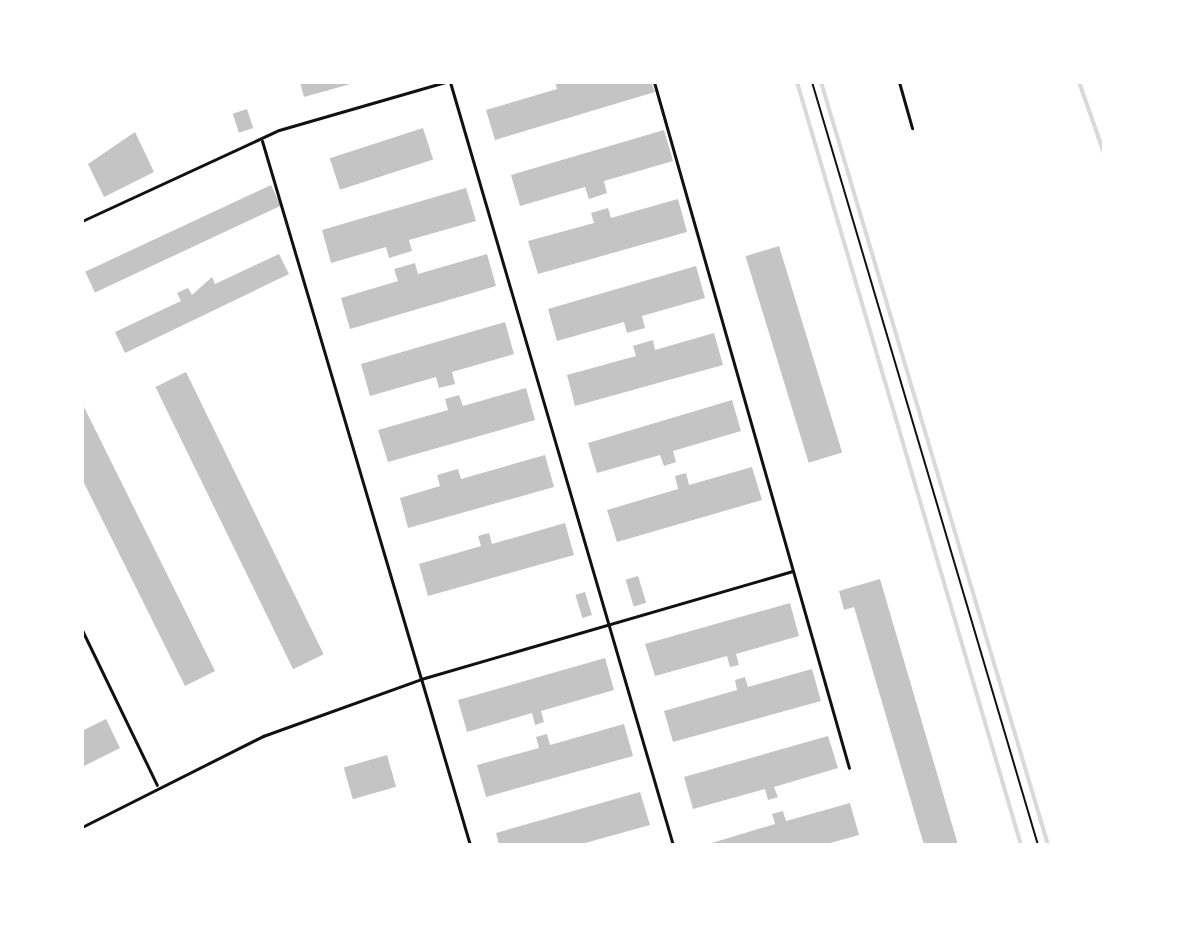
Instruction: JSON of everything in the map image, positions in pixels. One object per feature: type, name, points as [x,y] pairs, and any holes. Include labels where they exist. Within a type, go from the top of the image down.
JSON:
[{"type":"lane","points":[[82,221],[336,111],[447,82],[673,845]]},
{"type":"lane","points":[[654,82],[849,768]]},
{"type":"lane","points":[[899,82],[912,128]]},
{"type":"lane","points":[[262,141],[470,845]]},
{"type":"lane","points":[[82,827],[157,785],[263,736],[421,679],[609,628],[792,571]]},
{"type":"lane","points":[[82,630],[157,785]]},
{"type":"path","points":[[812,82],[1038,845]]},
{"type":"building","points":[[300,82],[354,82],[354,83],[304,97]]},
{"type":"building","points":[[555,82],[651,82],[655,92],[495,140],[486,110],[557,89]]},
{"type":"building","points":[[247,109],[253,128],[239,133],[233,114]]},
{"type":"building","points":[[423,128],[433,159],[340,190],[330,158]]},
{"type":"building","points":[[664,130],[673,161],[604,181],[607,193],[589,199],[585,187],[520,206],[511,175]]},
{"type":"building","points":[[135,132],[154,172],[104,197],[88,164]]},
{"type":"building","points":[[271,185],[281,206],[95,292],[85,272]]},
{"type":"building","points":[[466,188],[476,221],[409,240],[412,251],[389,258],[386,247],[331,263],[322,230]]},
{"type":"building","points":[[678,199],[687,232],[538,274],[528,241],[594,223],[591,213],[608,208],[611,218]]},
{"type":"building","points":[[779,246],[842,453],[809,463],[746,256]]},
{"type":"building","points":[[279,254],[289,274],[125,353],[115,332],[181,301],[177,293],[188,288],[192,295],[212,277],[215,284]]},
{"type":"building","points":[[487,254],[496,286],[350,329],[341,298],[398,281],[394,269],[415,263],[418,274]]},
{"type":"building","points":[[696,266],[705,298],[642,316],[645,328],[627,333],[624,322],[557,341],[548,309]]},
{"type":"building","points":[[505,322],[514,354],[452,372],[455,384],[439,388],[436,377],[370,396],[361,364]]},
{"type":"building","points":[[714,333],[723,365],[575,406],[567,375],[636,356],[633,346],[653,340],[655,350]]},
{"type":"building","points":[[186,372],[324,654],[293,669],[155,387]]},
{"type":"building","points":[[526,388],[535,420],[388,462],[378,430],[448,410],[445,399],[459,395],[463,406]]},
{"type":"building","points":[[732,400],[741,431],[673,451],[676,462],[664,466],[660,455],[597,473],[588,443]]},
{"type":"building","points":[[82,403],[215,671],[185,686],[82,479]]},
{"type":"building","points":[[545,455],[554,487],[408,528],[400,498],[440,486],[437,475],[458,469],[461,479]]},
{"type":"building","points":[[752,467],[762,500],[617,542],[607,510],[678,489],[675,476],[686,473],[689,485]]},
{"type":"building","points":[[565,523],[574,555],[428,596],[419,564],[481,546],[478,536],[489,533],[492,544]]},
{"type":"building","points":[[638,576],[646,603],[634,607],[626,580]]},
{"type":"building","points":[[880,579],[958,845],[924,845],[854,607],[844,610],[839,591]]},
{"type":"building","points":[[585,592],[592,615],[582,618],[575,595]]},
{"type":"building","points":[[790,603],[799,636],[736,654],[739,665],[730,667],[727,656],[655,676],[645,644]]},
{"type":"building","points":[[605,658],[614,690],[541,711],[544,722],[535,725],[532,713],[467,732],[458,700]]},
{"type":"building","points":[[812,669],[821,701],[673,742],[664,711],[737,690],[735,680],[745,677],[748,687]]},
{"type":"building","points":[[106,719],[120,748],[82,767],[82,731]]},
{"type":"building","points":[[624,724],[633,756],[486,797],[477,765],[539,748],[536,737],[547,734],[550,745]]},
{"type":"building","points":[[828,736],[838,768],[774,787],[778,797],[768,800],[765,789],[693,809],[684,777]]},
{"type":"building","points":[[387,755],[396,787],[353,799],[344,767]]},
{"type":"building","points":[[640,792],[650,825],[578,845],[499,845],[496,833]]},
{"type":"building","points":[[850,803],[859,835],[823,845],[705,845],[775,824],[772,814],[783,811],[786,821]]},
{"type":"waterway","points":[[797,82],[1021,845]]},
{"type":"waterway","points":[[821,82],[1048,845]]},
{"type":"waterway","points":[[1079,82],[1104,153]]}]
